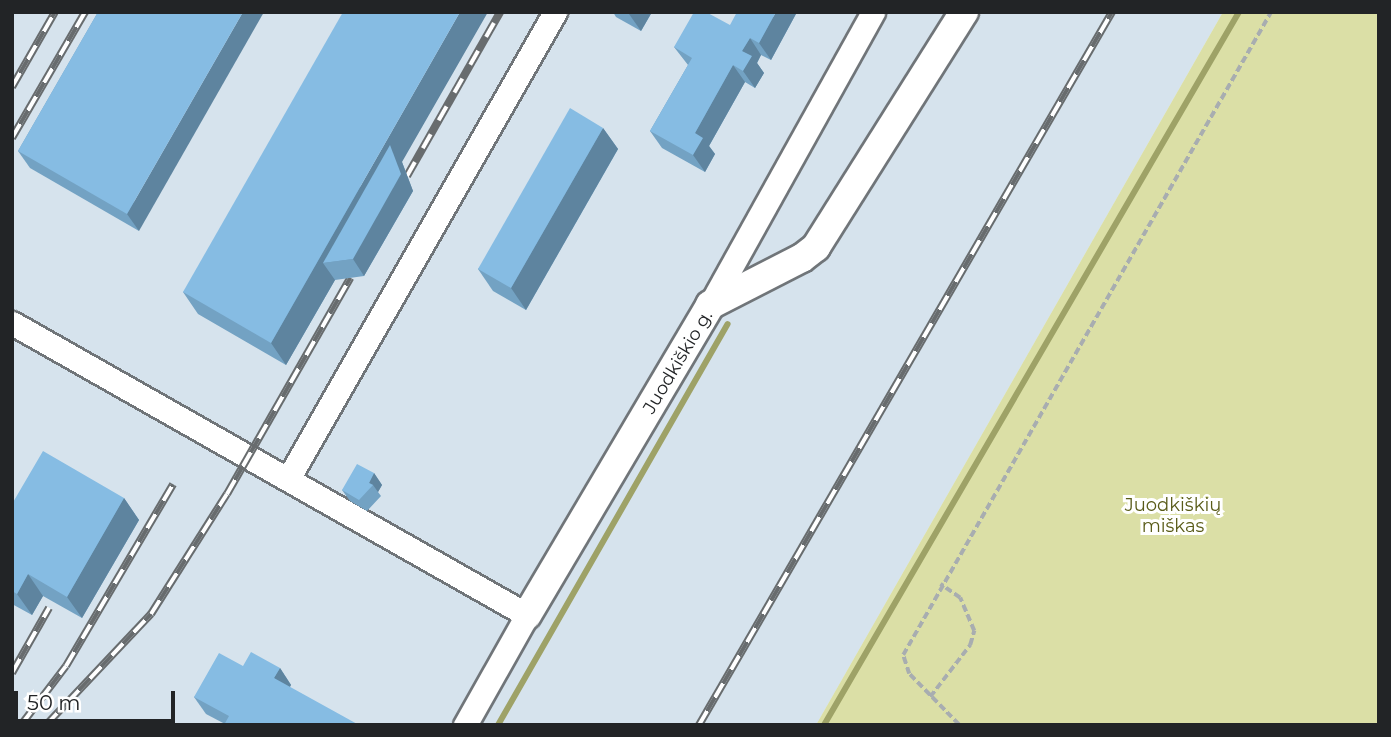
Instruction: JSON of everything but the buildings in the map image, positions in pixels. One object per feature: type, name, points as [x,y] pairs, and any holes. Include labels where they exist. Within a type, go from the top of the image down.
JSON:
[{"type":"street","points":[[288,479],[555,12]]},
{"type":"street","points":[[710,305],[873,12]]},
{"type":"street","name":"Juodkiškio g.","points":[[465,725],[710,305],[802,258],[816,247],[964,12]]},
{"type":"street","points":[[12,323],[527,615]]},
{"type":"path","points":[[958,725],[909,674],[903,655],[940,584],[1271,12]]},
{"type":"path","points":[[930,697],[970,645],[974,631],[960,598],[940,584]]},
{"type":"shaded area","points":[[12,12],[1223,12],[816,725],[12,725]]},
{"type":"green space","name":"Juodkiškių miškas","points":[[1223,12],[1379,12],[1379,725],[816,725]]},
{"type":"waterway","points":[[824,725],[1239,12]]},
{"type":"waterway","points":[[498,725],[728,324]]},
{"type":"railway","points":[[12,87],[55,12]]},
{"type":"railway","points":[[12,138],[85,12]]},
{"type":"railway","points":[[407,176],[500,12]]},
{"type":"railway","points":[[699,725],[1112,12]]},
{"type":"railway","points":[[46,725],[151,614],[227,494],[350,278]]},
{"type":"railway","points":[[21,725],[66,666],[173,484]]},
{"type":"railway","points":[[12,673],[49,608]]}]
